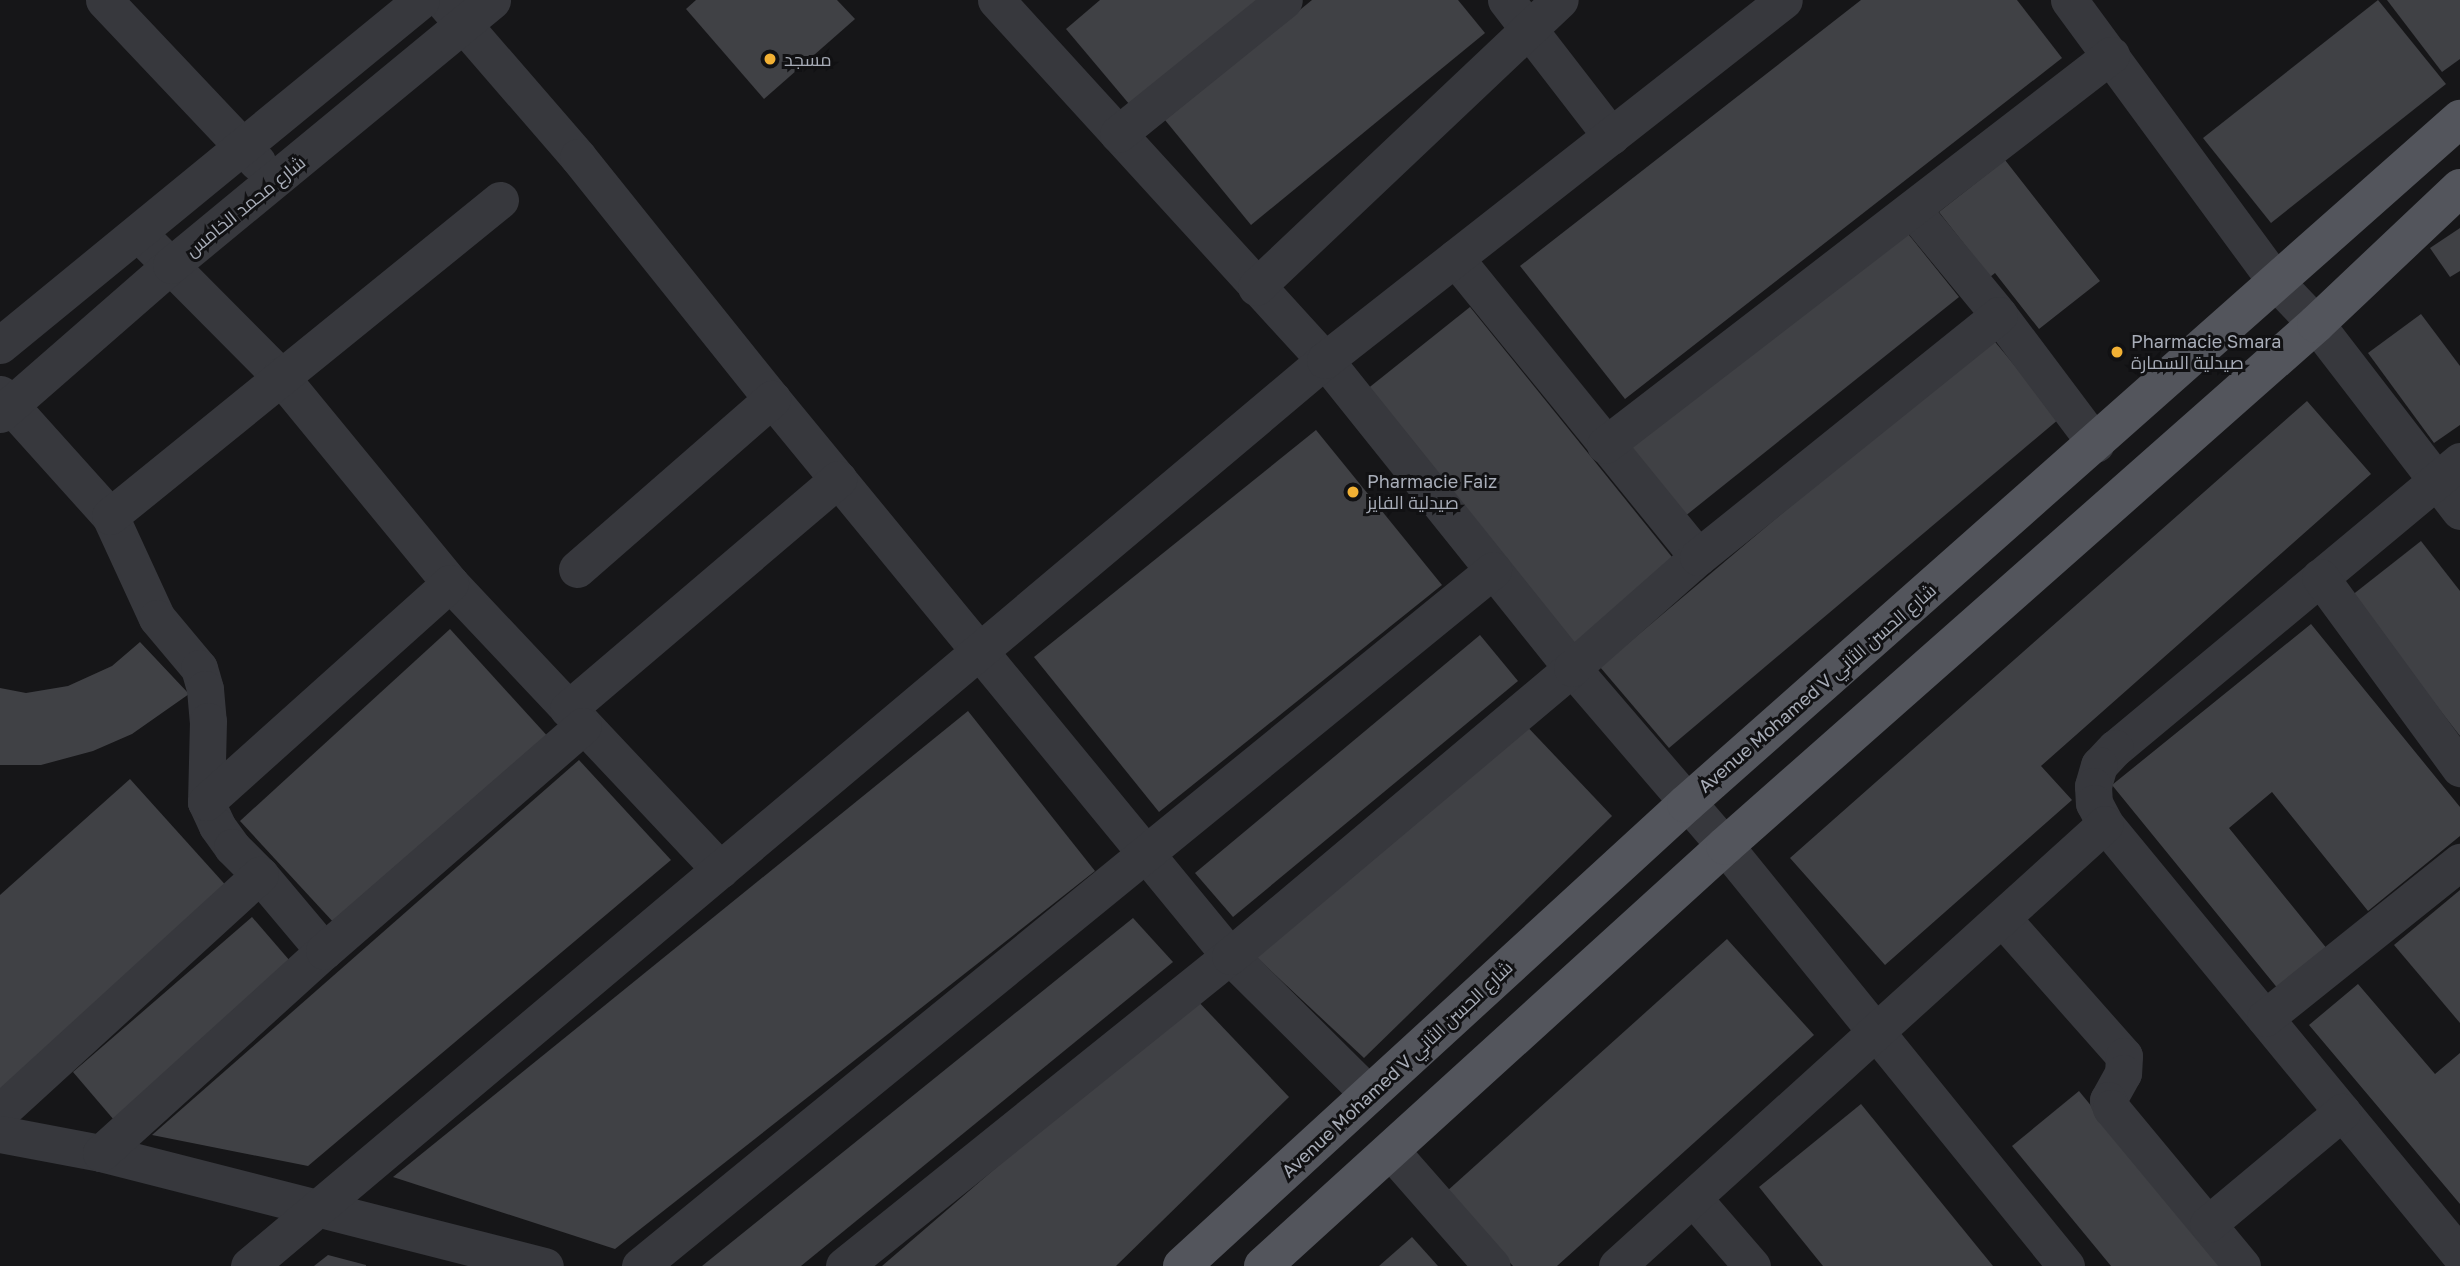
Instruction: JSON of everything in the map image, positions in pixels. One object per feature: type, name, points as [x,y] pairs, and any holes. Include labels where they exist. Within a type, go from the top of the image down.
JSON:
[{"type":"main road","name":"Avenue Mohamed V شارع الحسن الثاني","points":[[1182,1266],[1686,804],[2096,444],[2460,119]]},
{"type":"main road","points":[[1263,1266],[1725,846],[2316,324],[2460,188]]},
{"type":"street","points":[[104,0],[242,144],[274,183]]},
{"type":"street","points":[[0,345],[421,0]]},
{"type":"street","name":"شارع محمد الخامس","points":[[4,404],[274,183],[452,12],[492,0]]},
{"type":"street","points":[[1118,134],[1284,0]]},
{"type":"street","points":[[1256,287],[1517,13],[1560,0]]},
{"type":"street","points":[[249,1266],[1325,360],[1784,0]]},
{"type":"street","points":[[2069,0],[2277,283],[2449,471],[2460,511]]},
{"type":"street","points":[[1012,5],[1118,134],[1325,360],[1573,668],[1686,804],[1725,846],[2066,1266]]},
{"type":"street","points":[[452,12],[578,157],[772,399],[1230,956],[1369,1094]]},
{"type":"street","points":[[1517,13],[1611,136]]},
{"type":"street","points":[[1605,445],[2111,55]]},
{"type":"street","points":[[110,516],[500,200]]},
{"type":"street","points":[[1912,209],[1999,316],[2096,444]]},
{"type":"street","points":[[138,233],[280,376],[450,583],[720,870]]},
{"type":"street","points":[[1455,258],[1698,557]]},
{"type":"street","points":[[844,1266],[1230,956],[1573,668],[1698,557],[1999,316]]},
{"type":"street","points":[[577,569],[772,399]]},
{"type":"street","points":[[4,404],[110,516],[157,618],[199,668],[205,689],[208,721],[206,802],[232,848],[260,875],[324,951]]},
{"type":"street","points":[[2449,471],[2115,748],[2099,765],[2093,786],[2094,803],[2105,824],[2460,1255]]},
{"type":"street","points":[[101,1153],[838,479]]},
{"type":"street","points":[[639,1266],[1143,852],[1493,570]]},
{"type":"street","points":[[2320,578],[2460,768]]},
{"type":"street","points":[[206,802],[450,583]]},
{"type":"street","points":[[1617,1266],[2105,824]]},
{"type":"street","points":[[2265,1018],[2460,862]]},
{"type":"street","points":[[0,1112],[260,875]]},
{"type":"street","points":[[2002,918],[2124,1056],[2123,1073],[2108,1100],[2110,1108],[2242,1266]]},
{"type":"street","points":[[2208,1224],[2342,1112]]},
{"type":"street","points":[[0,1134],[101,1153],[545,1266]]},
{"type":"street","points":[[1390,1150],[1492,1266]]},
{"type":"street","points":[[1693,1198],[1752,1266]]},
{"type":"building","name":"مسجد","points":[[696,0],[837,0],[855,19],[764,99],[686,9]]},
{"type":"building","points":[[1100,0],[1267,0],[1135,111],[1066,29]]},
{"type":"building","points":[[1312,0],[1458,0],[1485,33],[1251,225],[1165,120]]},
{"type":"building","points":[[1861,0],[2017,0],[2062,58],[1625,399],[1520,266]]},
{"type":"building","points":[[2378,0],[2446,84],[2271,223],[2203,138]]},
{"type":"building","points":[[2387,0],[2460,0],[2460,59],[2442,72]]},
{"type":"building","points":[[2005,160],[2100,281],[2039,329],[1995,273],[1990,277],[1939,212]]},
{"type":"building","points":[[2460,228],[2460,271],[2450,277],[2430,248]]},
{"type":"building","points":[[1905,230],[1959,297],[1684,517],[1630,449]]},
{"type":"building","points":[[1470,307],[1676,562],[1572,645],[1366,390]]},
{"type":"building","points":[[2421,314],[2460,366],[2460,425],[2434,443],[2368,353]]},
{"type":"building","points":[[1991,337],[2059,419],[1669,748],[1600,667]]},
{"type":"building","points":[[2307,401],[2371,474],[2041,766],[2072,800],[1885,965],[1790,858]]},
{"type":"building","points":[[1316,430],[1442,585],[1159,812],[1034,657]]},
{"type":"building","points":[[2421,541],[2460,591],[2460,736],[2351,596]]},
{"type":"building","points":[[2311,624],[2460,807],[2460,836],[2368,911],[2272,792],[2229,828],[2328,950],[2279,990],[2112,785]]},
{"type":"building","points":[[450,629],[551,740],[335,924],[240,821]]},
{"type":"building","points":[[1480,635],[1518,681],[1233,917],[1195,873]]},
{"type":"building","points":[[140,642],[189,694],[132,734],[93,751],[41,765],[0,765],[0,688],[26,693],[68,686],[112,666]]},
{"type":"building","points":[[968,711],[1095,871],[615,1249],[393,1177]]},
{"type":"building","points":[[1521,720],[1612,816],[1364,1058],[1253,954]]},
{"type":"building","points":[[579,760],[671,860],[308,1166],[152,1135]]},
{"type":"building","points":[[130,779],[230,890],[0,1101],[0,895]]},
{"type":"building","points":[[2460,890],[2460,1023],[2394,945]]},
{"type":"building","points":[[252,917],[290,961],[114,1120],[73,1072]]},
{"type":"building","points":[[1133,918],[1173,962],[801,1266],[702,1266]]},
{"type":"building","points":[[1727,939],[1814,1035],[1557,1266],[1513,1266],[1446,1192]]},
{"type":"building","points":[[2358,984],[2435,1074],[2460,1053],[2460,1204],[2309,1025]]},
{"type":"building","points":[[1194,997],[1289,1097],[1116,1266],[882,1266]]},
{"type":"building","points":[[2079,1091],[2222,1266],[2111,1266],[2012,1146]]},
{"type":"building","points":[[1861,1104],[1993,1266],[1823,1266],[1759,1187]]},
{"type":"building","points":[[1412,1237],[1438,1266],[1379,1266]]},
{"type":"building","points":[[328,1255],[366,1265],[366,1266],[314,1266]]},
{"type":"place","name":"مسجد","points":[[770,59]]},
{"type":"place","name":"Pharmacie Smara صيدلية السمارة","points":[[2117,352]]},
{"type":"place","name":"Pharmacie Faiz صيدلية الفايز","points":[[1353,492]]}]
